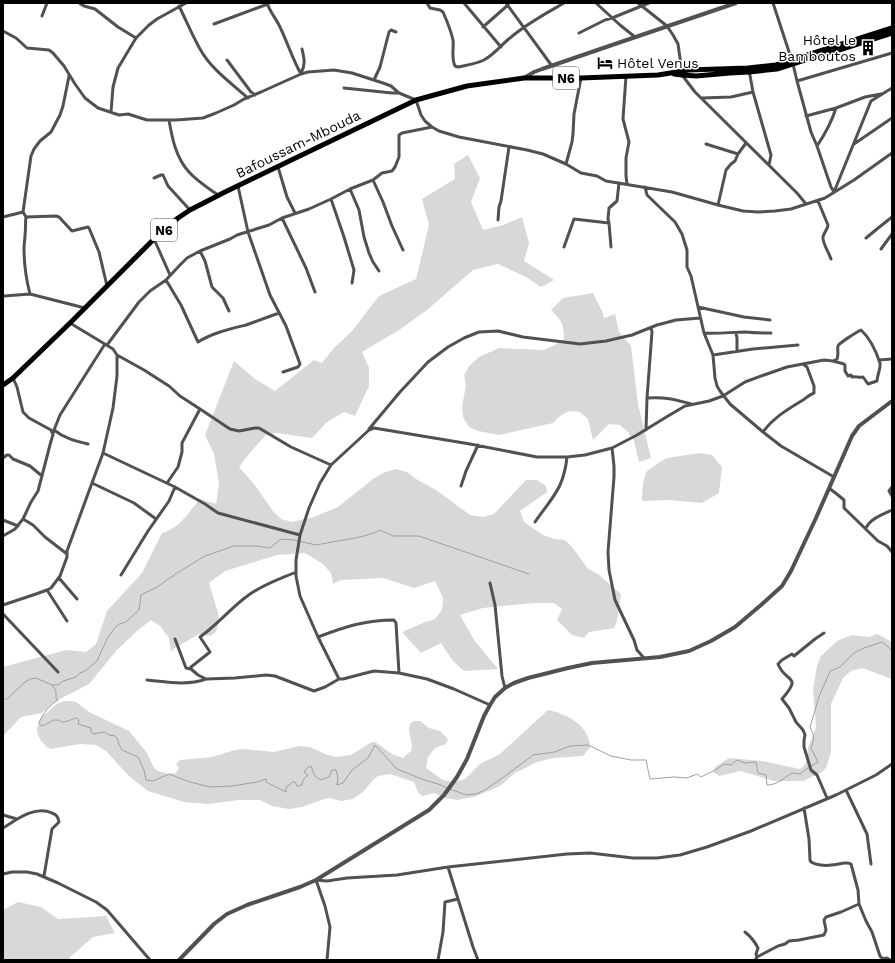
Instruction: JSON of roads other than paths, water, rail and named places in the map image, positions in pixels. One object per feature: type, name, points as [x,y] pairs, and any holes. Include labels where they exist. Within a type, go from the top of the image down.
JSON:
[{"type":"highway","name":"Bafoussam-Mbouda","points":[[862,40],[892,28]]},
{"type":"highway","name":"Bafoussam-Mbouda","points":[[3,385],[13,378],[70,323],[154,239],[190,210],[218,195],[416,100],[467,86],[524,78],[580,78],[658,75],[671,73],[682,73],[696,76],[748,70],[777,69],[792,62],[862,40],[892,33]]},
{"type":"street","points":[[42,16],[47,3]]},
{"type":"street","points":[[79,3],[95,9],[118,27],[136,38]]},
{"type":"street","points":[[111,112],[113,87],[118,68],[136,38],[145,28],[185,3]]},
{"type":"street","points":[[427,3],[428,7],[443,12],[452,35],[453,61],[456,67],[483,61],[510,38],[541,16],[564,3]]},
{"type":"street","points":[[464,3],[501,47]]},
{"type":"street","points":[[596,3],[620,26],[635,37]]},
{"type":"street","points":[[638,3],[667,26],[676,40],[678,44],[682,73],[695,92],[797,192],[806,204]]},
{"type":"street","points":[[579,33],[605,20],[650,3]]},
{"type":"street","points":[[524,78],[534,72],[736,3]]},
{"type":"street","points":[[773,3],[792,62],[811,132],[834,192]]},
{"type":"street","points":[[214,24],[267,4],[271,14],[280,26],[301,73]]},
{"type":"street","points":[[483,27],[507,4],[552,66]]},
{"type":"street","points":[[179,6],[206,58],[223,77],[248,98]]},
{"type":"street","points":[[374,80],[380,67],[389,32],[391,30],[396,32]]},
{"type":"street","points":[[3,31],[16,38],[27,48],[49,50],[62,64],[83,95],[89,101],[98,108],[119,115],[128,114],[147,120],[169,120],[208,116],[301,73],[334,70],[352,73],[389,85],[399,93],[416,100],[423,118],[432,127],[439,131],[460,137],[543,154],[566,164],[581,173],[597,176],[606,181],[672,192],[743,211],[758,212],[791,209],[818,201],[854,180],[892,153]]},
{"type":"street","points":[[301,73],[305,61],[302,49]]},
{"type":"street","points":[[797,81],[892,53]]},
{"type":"street","points":[[227,60],[251,92],[255,95]]},
{"type":"street","points":[[748,70],[771,155],[769,165]]},
{"type":"street","points":[[30,294],[26,277],[24,246],[26,217],[23,212],[31,156],[40,141],[51,132],[60,115],[64,106],[69,75]]},
{"type":"street","points":[[626,76],[623,119],[629,142],[626,158],[627,184]]},
{"type":"street","points":[[566,164],[572,142],[574,114],[580,78]]},
{"type":"street","points":[[344,88],[399,93]]},
{"type":"street","points":[[834,192],[871,101],[892,88]]},
{"type":"street","points":[[702,98],[731,97],[753,92]]},
{"type":"street","points":[[806,116],[836,108],[865,97],[883,94]]},
{"type":"street","points":[[817,146],[822,140],[834,116],[836,108]]},
{"type":"street","points":[[853,145],[892,118]]},
{"type":"street","points":[[169,120],[176,150],[188,171],[196,180],[218,195]]},
{"type":"street","points":[[3,536],[18,526],[38,492],[54,430],[60,414],[106,345],[142,298],[166,280],[187,258],[200,251],[237,235],[269,225],[282,218],[310,209],[350,189],[373,180],[382,173],[392,171],[399,157],[399,135],[402,133],[432,127]]},
{"type":"street","points":[[718,205],[726,170],[735,161],[746,143]]},
{"type":"street","points":[[706,144],[738,154]]},
{"type":"street","points":[[498,220],[498,207],[509,147]]},
{"type":"street","points":[[278,167],[287,198],[295,213]]},
{"type":"street","points":[[154,178],[163,175],[168,186],[190,210]]},
{"type":"street","points":[[373,180],[403,250]]},
{"type":"street","points":[[611,247],[608,219],[609,208],[617,201],[619,183]]},
{"type":"street","points":[[238,186],[248,232],[270,295],[286,326],[300,364],[298,367],[283,372]]},
{"type":"street","points":[[646,187],[647,195],[675,222],[682,234],[687,250],[686,268],[691,276],[704,333],[713,354],[717,386],[723,396],[730,404],[781,446],[834,477]]},
{"type":"street","points":[[350,189],[359,210],[364,237],[369,253],[379,271]]},
{"type":"street","points":[[331,199],[354,270],[352,283]]},
{"type":"street","points":[[818,201],[828,224],[828,228],[823,235],[823,240],[831,259]]},
{"type":"street","points":[[3,217],[23,212]]},
{"type":"street","points":[[26,217],[56,216],[59,217],[72,231],[88,227],[99,252],[107,286]]},
{"type":"street","points":[[866,238],[892,217]]},
{"type":"street","points":[[282,218],[306,268],[315,292]]},
{"type":"street","points":[[564,247],[574,219],[609,223]]},
{"type":"street","points":[[881,249],[892,234]]},
{"type":"street","points":[[154,239],[170,275]]},
{"type":"street","points":[[200,251],[205,261],[212,286],[223,298],[229,311]]},
{"type":"street","points":[[166,280],[181,305],[198,342],[225,331],[279,313]]},
{"type":"street","points":[[4,296],[30,294],[85,308]]},
{"type":"street","points":[[698,307],[744,317],[770,320]]},
{"type":"street","points":[[339,679],[300,596],[296,572],[300,535],[309,508],[320,483],[332,465],[369,430],[400,392],[428,362],[448,347],[479,332],[498,331],[523,337],[580,344],[606,341],[632,335],[651,330],[657,325],[676,320],[700,318]]},
{"type":"street","points":[[70,323],[113,349],[117,355],[169,386],[180,396],[230,430],[239,431],[259,428],[291,447],[332,465]]},
{"type":"street","points":[[646,430],[651,330]]},
{"type":"street","points":[[369,430],[374,428],[478,445],[536,457],[567,457],[585,455],[612,448],[646,430],[685,406],[709,401],[723,396],[745,382],[787,367],[824,360],[833,361],[844,364],[845,371],[848,376],[863,377],[870,384],[877,381],[881,365],[873,345],[861,330],[848,339],[840,342],[838,345],[837,359],[833,361]]},
{"type":"street","points":[[704,333],[771,333]]},
{"type":"street","points":[[736,333],[737,351]]},
{"type":"street","points":[[713,354],[798,345]]},
{"type":"street","points":[[3,605],[47,590],[59,578],[103,453],[117,376],[117,355]]},
{"type":"street","points":[[879,360],[892,359]]},
{"type":"street","points":[[763,432],[783,413],[814,393],[814,386],[807,367],[803,364]]},
{"type":"street","points":[[13,378],[17,387],[22,412],[29,418],[51,430],[53,435]]},
{"type":"street","points":[[647,398],[663,397],[692,404]]},
{"type":"street","points":[[179,960],[214,924],[227,914],[247,905],[316,880],[429,810],[457,777],[467,759],[484,716],[495,697],[504,688],[528,678],[592,663],[660,657],[689,651],[735,627],[782,586],[791,571],[816,518],[852,436],[859,426],[892,401]]},
{"type":"street","points":[[167,483],[178,466],[182,452],[182,443],[200,409]]},
{"type":"street","points":[[54,430],[60,435],[88,444]]},
{"type":"street","points":[[461,486],[478,445]]},
{"type":"street","points":[[612,448],[614,477],[608,552],[609,570],[615,600],[634,640],[637,650],[644,658]]},
{"type":"street","points":[[103,453],[175,487],[218,513],[300,535]]},
{"type":"street","points":[[3,458],[9,455],[13,459],[30,466],[42,476]]},
{"type":"street","points":[[535,522],[560,486],[564,477],[567,457]]},
{"type":"street","points":[[92,483],[134,503],[156,519]]},
{"type":"street","points":[[121,575],[169,501],[175,487]]},
{"type":"street","points":[[892,487],[889,492],[892,496]]},
{"type":"street","points":[[829,488],[843,499],[844,508],[878,541],[887,546],[892,552]]},
{"type":"street","points":[[866,528],[869,523],[892,510]]},
{"type":"street","points":[[23,519],[33,524],[45,537],[67,554]]},
{"type":"street","points":[[3,520],[18,526]]},
{"type":"street","points":[[191,669],[191,667],[210,652],[200,637],[208,632],[232,608],[247,596],[256,590],[296,572]]},
{"type":"street","points":[[59,578],[77,599]]},
{"type":"street","points":[[490,583],[495,605],[504,688]]},
{"type":"street","points":[[47,590],[67,621]]},
{"type":"street","points":[[3,614],[58,672]]},
{"type":"street","points":[[318,637],[340,628],[361,623],[378,620],[394,620],[396,623],[399,674]]},
{"type":"street","points":[[824,634],[815,639],[794,656],[792,654],[778,664],[792,681],[788,693],[782,699],[804,733],[804,747],[811,770],[819,778],[827,798]]},
{"type":"street","points":[[175,640],[186,668],[191,669],[206,679]]},
{"type":"street","points":[[147,680],[166,683],[187,683],[206,679],[266,675],[275,676],[314,691],[325,688],[339,679],[374,671],[383,671],[427,679],[490,705]]},
{"type":"street","points":[[316,880],[327,881],[347,878],[397,875],[448,867],[567,854],[590,853],[633,858],[657,858],[680,855],[751,831],[846,790],[876,775],[892,764]]},
{"type":"street","points":[[846,790],[864,827],[871,864]]},
{"type":"street","points":[[804,808],[811,862],[831,866],[848,863],[851,864],[860,904],[880,956],[881,958],[888,958],[890,960]]},
{"type":"street","points":[[3,828],[25,814],[41,811],[48,811],[56,814],[59,822],[52,829],[44,876]]},
{"type":"street","points":[[3,815],[17,819]]},
{"type":"street","points":[[448,867],[478,960]]},
{"type":"street","points":[[3,875],[12,872],[27,872],[44,876],[96,902],[107,910],[150,960]]},
{"type":"street","points":[[316,880],[325,906],[330,927],[327,960]]},
{"type":"street","points":[[438,960],[443,932],[444,904],[445,902],[458,899]]},
{"type":"street","points":[[756,959],[788,941],[824,935],[826,930],[824,920],[826,916],[841,912],[860,904]]},
{"type":"street","points":[[745,932],[758,948],[756,959]]},
{"type":"waterway","points":[[3,699],[7,699],[30,679],[36,678],[52,685],[58,685],[63,681],[76,677],[97,661],[107,639],[113,630],[119,624],[126,622],[139,610],[141,595],[157,587],[205,556],[234,546],[256,546],[270,548],[281,539],[294,540],[316,545],[360,537],[380,530],[393,536],[419,536],[529,574]]},
{"type":"waterway","points":[[533,755],[555,752],[570,746],[588,745],[611,756],[631,760],[646,760],[650,779],[674,777],[687,778],[697,774],[701,777],[724,764],[731,765],[737,760],[745,763],[756,762],[758,773],[766,775],[767,785],[774,784],[792,773],[800,774],[818,762],[811,748],[814,738],[810,727],[819,697],[830,671],[840,667],[854,653],[882,642],[892,651]]},
{"type":"waterway","points":[[52,685],[56,691],[56,698],[58,700],[49,707],[43,715],[39,722],[41,726],[55,720],[65,722],[76,718],[79,720],[78,724],[91,728],[91,732],[93,734],[104,732],[115,736],[122,750],[138,757],[144,770],[146,780],[153,781],[169,774],[190,782],[210,787],[232,786],[266,779],[266,782],[286,792],[286,787],[293,782],[295,782],[297,786],[302,785],[303,780],[308,775],[304,772],[308,767],[310,767]]},
{"type":"waterway","points":[[311,766],[315,776],[321,780],[329,777],[332,770],[336,770],[338,777],[337,785],[343,783],[352,770],[368,758],[375,745],[397,769],[447,788]]},
{"type":"waterway","points":[[450,789],[466,795],[476,794],[485,790],[532,756]]},
{"type":"place","name":"Hôtel le Bamboutos","points":[[868,48]]},
{"type":"place","name":"Hôtel Venus","points":[[605,63]]}]
